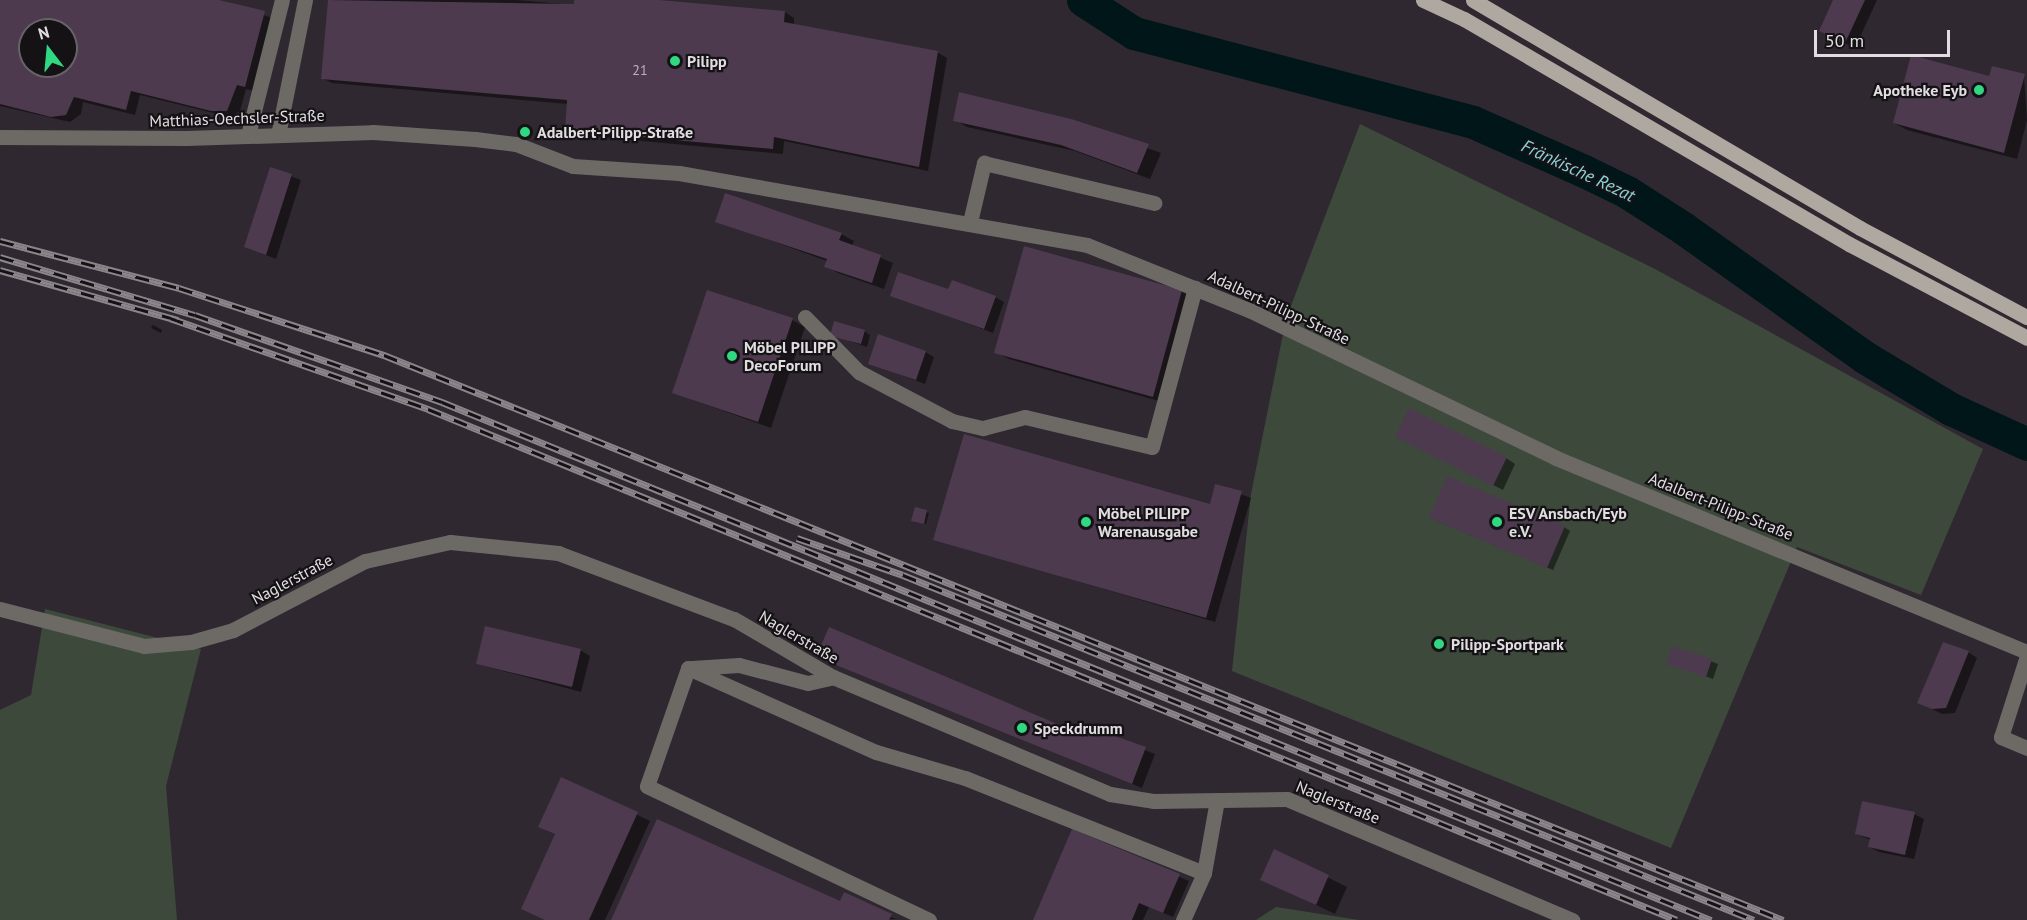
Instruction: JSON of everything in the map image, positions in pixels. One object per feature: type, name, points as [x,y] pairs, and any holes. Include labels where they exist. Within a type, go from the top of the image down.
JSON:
[{"type":"main road","points":[[1423,0],[1464,19],[1849,244],[2027,338]]},
{"type":"main road","points":[[1473,0],[1860,228],[2027,317]]},
{"type":"street","points":[[248,135],[282,0]]},
{"type":"street","points":[[278,135],[305,0]]},
{"type":"street","name":"Matthias-Oechsler-Straße","points":[[0,137],[34,140],[374,132],[475,139]]},
{"type":"street","name":"Adalbert-Pilipp-Straße","points":[[475,139],[516,144],[573,166],[679,173],[970,222],[1087,245],[1195,288],[1556,458],[2027,654]]},
{"type":"street","points":[[970,222],[984,164],[1154,203]]},
{"type":"street","points":[[805,317],[859,372],[952,421],[983,428],[1025,417],[1152,447],[1195,288]]},
{"type":"street","name":"Naglerstraße","points":[[0,609],[144,646],[191,642],[233,630],[365,561],[450,542],[558,553],[734,619],[833,677],[1110,794],[1154,801],[1287,799],[1572,920]]},
{"type":"street","points":[[2027,654],[2001,737],[2027,748]]},
{"type":"street","points":[[688,668],[739,665],[808,684],[833,677]]},
{"type":"street","points":[[688,668],[876,753],[965,778],[1204,873]]},
{"type":"street","points":[[688,668],[647,786],[929,920]]},
{"type":"street","points":[[1183,920],[1204,873],[1217,800]]},
{"type":"green space","points":[[1360,124],[1655,269],[1983,449],[1921,595],[1797,547],[1671,848],[1232,671],[1251,494],[1286,319]]},
{"type":"green space","points":[[45,609],[201,649],[166,786],[177,920],[0,920],[0,710],[31,695]]},
{"type":"green space","points":[[1276,907],[1359,920],[1256,920]]},
{"type":"building","points":[[0,0],[219,0],[265,11],[245,87],[237,85],[227,111],[211,111],[131,91],[126,110],[74,97],[66,115],[51,117],[0,104]]},
{"type":"building","points":[[328,0],[574,4],[574,0],[659,0],[785,11],[784,22],[938,51],[919,167],[774,137],[773,149],[565,130],[567,100],[321,79]]},
{"type":"building","points":[[1833,0],[1865,0],[1845,43],[1819,31]]},
{"type":"building","points":[[1911,55],[1989,76],[1992,66],[2025,74],[2004,153],[1893,123]]},
{"type":"building","points":[[959,92],[1071,119],[1149,144],[1137,173],[1061,145],[953,121]]},
{"type":"building","points":[[270,167],[292,174],[266,255],[244,247]]},
{"type":"building","points":[[725,193],[842,233],[839,240],[881,255],[872,283],[824,267],[827,259],[715,222]]},
{"type":"building","points":[[1024,246],[1182,290],[1153,397],[994,353]]},
{"type":"building","points":[[898,272],[948,289],[952,280],[996,296],[984,329],[890,296]]},
{"type":"building","name":"Möbel PILIPP DecoForum","points":[[707,290],[793,318],[758,422],[672,393]]},
{"type":"building","points":[[834,321],[865,330],[861,344],[830,336]]},
{"type":"building","points":[[878,334],[926,351],[916,380],[868,364]]},
{"type":"building","points":[[1409,408],[1507,457],[1493,486],[1395,437]]},
{"type":"building","name":"Möbel PILIPP Warenausgabe","points":[[964,434],[1210,504],[1215,484],[1242,491],[1206,618],[933,540]]},
{"type":"building","name":"ESV Ansbach/Eyb e.V.","points":[[1447,476],[1565,526],[1547,568],[1429,518]]},
{"type":"building","points":[[915,507],[927,510],[924,524],[911,521]]},
{"type":"building","points":[[485,626],[581,649],[572,687],[476,664]]},
{"type":"building","points":[[829,627],[1088,737],[1092,728],[1146,747],[1132,784],[816,657]]},
{"type":"building","points":[[1943,642],[1969,651],[1946,708],[1932,709],[1917,703]]},
{"type":"building","points":[[1672,646],[1712,659],[1706,677],[1666,664]]},
{"type":"building","points":[[561,777],[638,812],[589,920],[545,920],[521,909],[555,834],[538,827]]},
{"type":"building","points":[[1862,801],[1915,812],[1905,855],[1868,847],[1870,838],[1855,834]]},
{"type":"building","points":[[657,819],[840,901],[844,892],[892,914],[889,920],[611,920]]},
{"type":"building","points":[[1072,829],[1180,874],[1163,913],[1139,903],[1132,920],[1033,920]]},
{"type":"building","points":[[1274,849],[1329,875],[1316,905],[1260,880]]},
{"type":"waterway","name":"Fränkische Rezat","points":[[1083,0],[1134,33],[1473,122],[1584,171],[1627,192],[1683,228],[1866,358],[1951,409],[2027,444]]},
{"type":"railway","points":[[0,241],[179,288],[384,355],[1783,920]]},
{"type":"railway","points":[[0,257],[195,315],[442,402],[1711,920]]},
{"type":"railway","points":[[0,270],[178,320]]},
{"type":"railway","points":[[170,318],[428,409],[1677,920]]},
{"type":"railway","points":[[797,538],[903,575],[1754,920]]},
{"type":"place","name":"Pilipp","points":[[675,61]]},
{"type":"place","name":"Apotheke Eyb","points":[[1979,90]]},
{"type":"place","name":"Adalbert-Pilipp-Straße","points":[[525,132]]},
{"type":"place","name":"Möbel PILIPP DecoForum","points":[[732,356]]},
{"type":"place","name":"Möbel PILIPP Warenausgabe","points":[[1086,522]]},
{"type":"place","name":"ESV Ansbach/Eyb e.V.","points":[[1497,522]]},
{"type":"place","name":"Pilipp-Sportpark","points":[[1439,644]]},
{"type":"place","name":"Speckdrumm","points":[[1022,728]]}]
